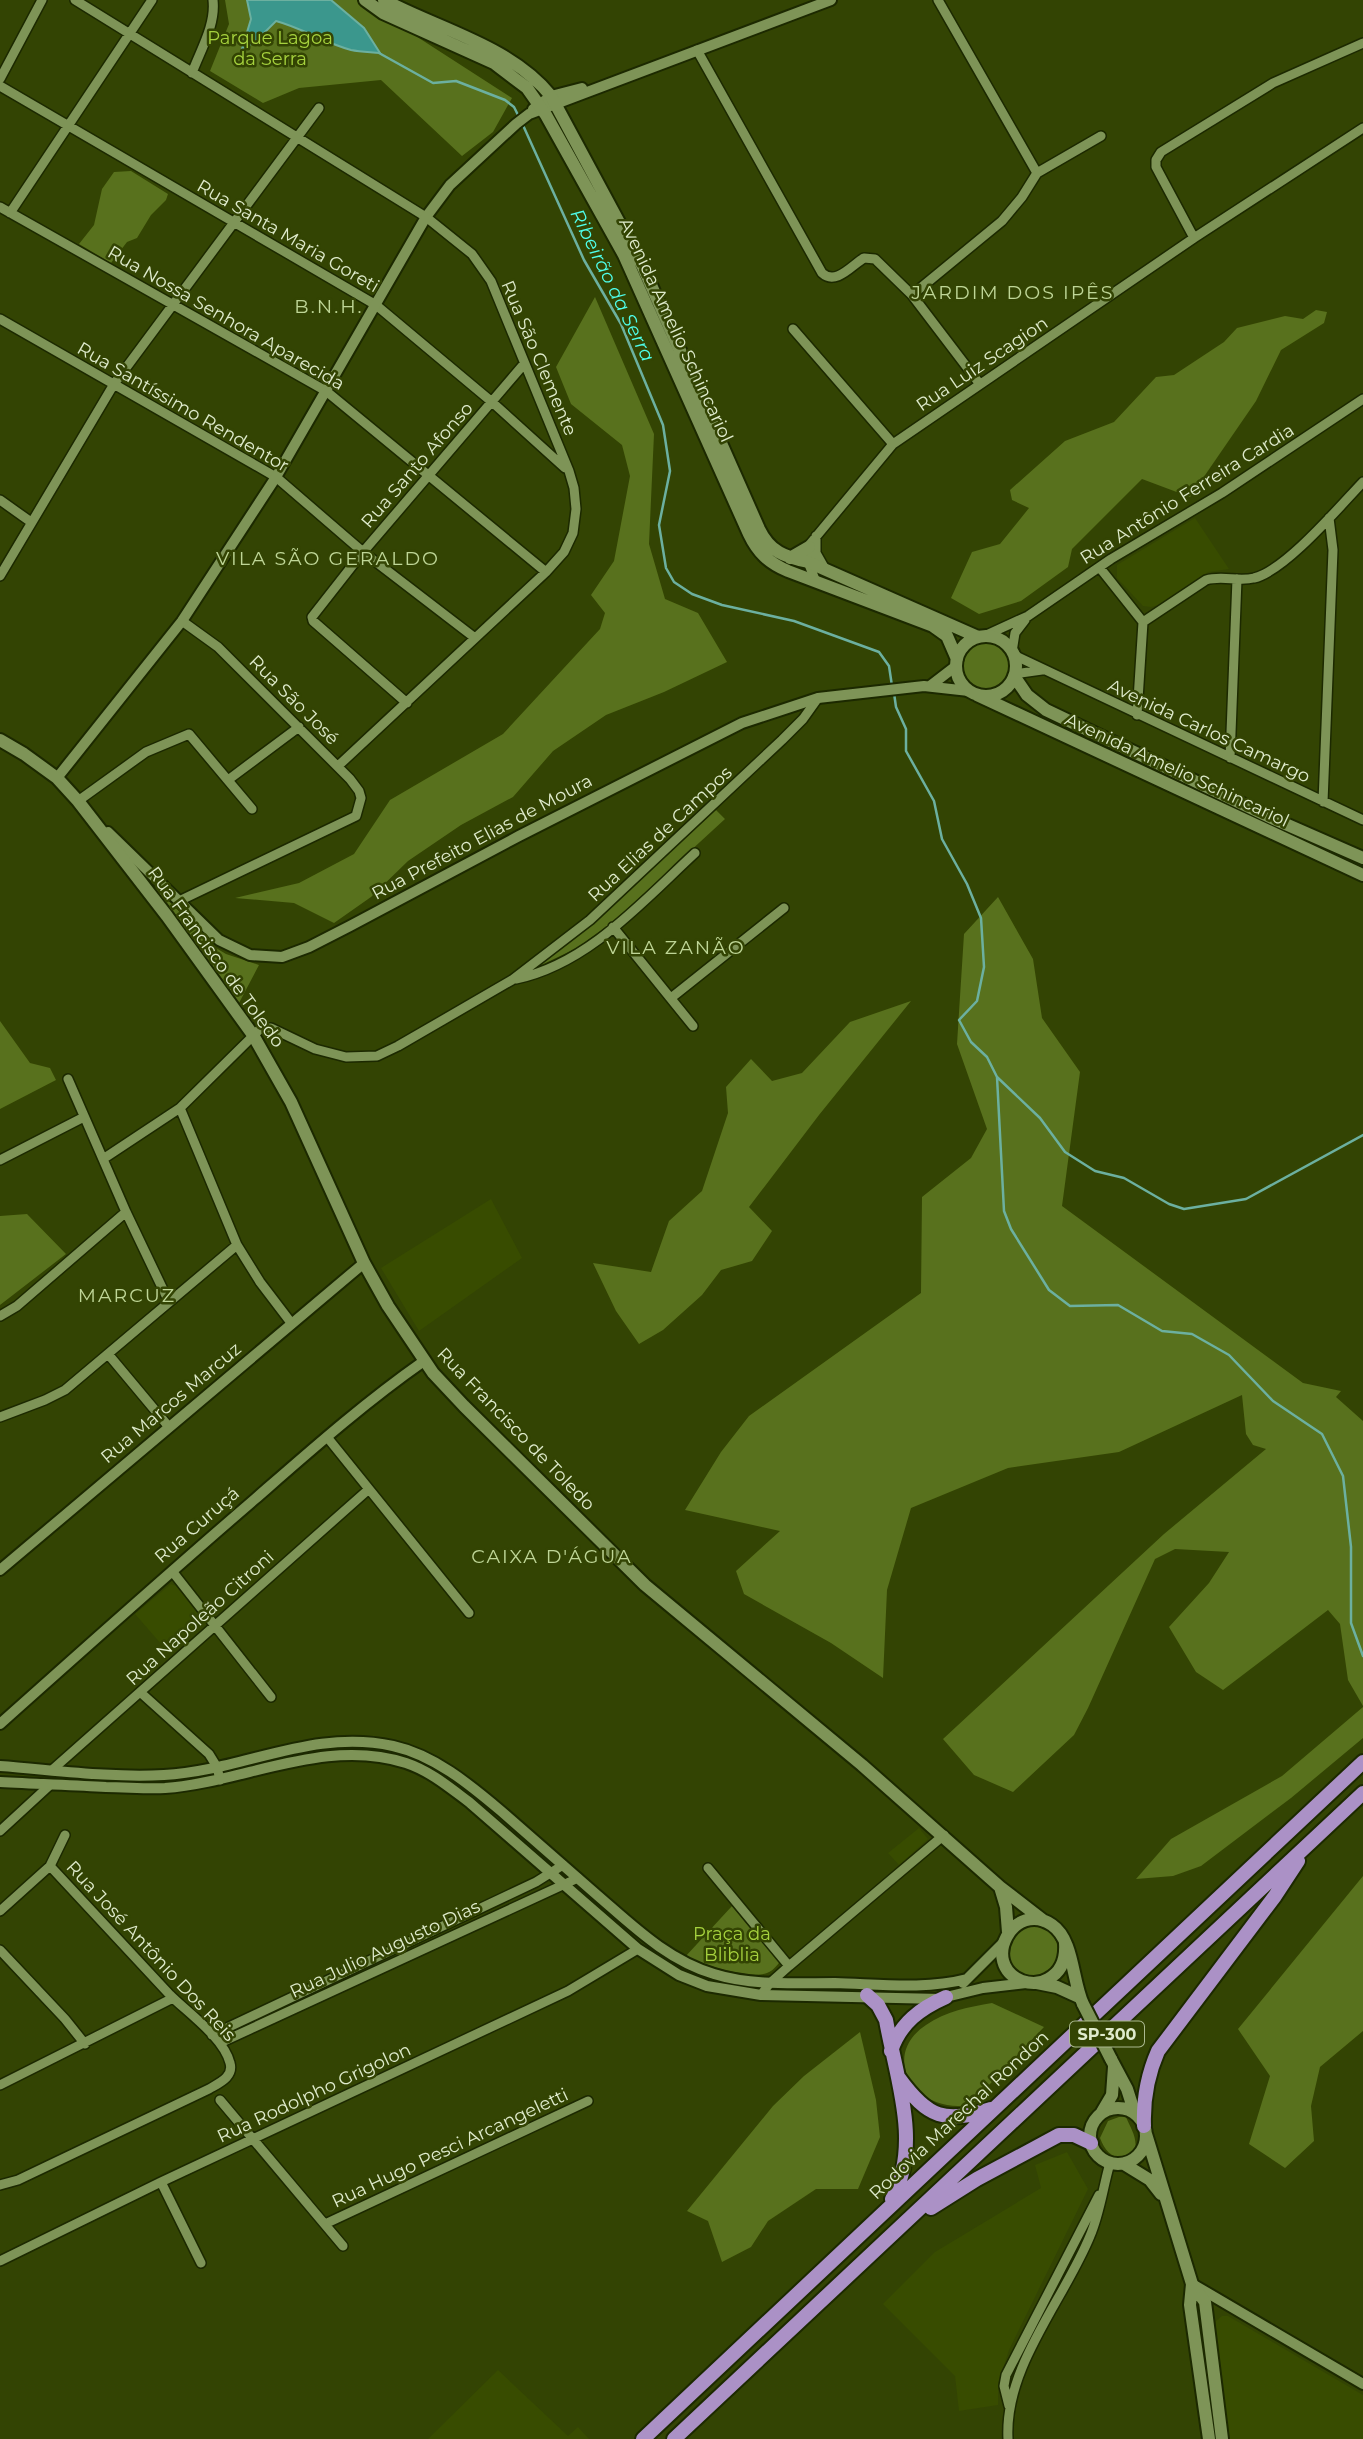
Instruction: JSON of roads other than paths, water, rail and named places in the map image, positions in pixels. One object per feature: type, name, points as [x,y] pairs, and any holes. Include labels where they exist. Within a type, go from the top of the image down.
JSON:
[{"type":"highway","name":"Rodovia Marechal Rondon","points":[[643,2439],[1363,1762]]},
{"type":"highway","name":"SP-300","points":[[674,2439],[1363,1793]]},
{"type":"highway","points":[[1145,2130],[1146,2088],[1149,2071],[1158,2051],[1275,1896],[1310,1842]]},
{"type":"highway","points":[[867,1995],[882,2011],[905,2119],[906,2161],[901,2182],[886,2211]]},
{"type":"highway","points":[[891,2052],[895,2040],[907,2022],[916,2013],[944,1998]]},
{"type":"highway","points":[[897,2075],[925,2109],[939,2115],[953,2118],[996,2107]]},
{"type":"highway","points":[[904,2225],[977,2179],[1059,2135],[1074,2135],[1091,2143]]},
{"type":"main road","name":"Avenida Amelio Schincariol","points":[[365,0],[383,13],[494,63],[519,80],[540,107],[624,255],[754,545],[761,554],[777,566],[933,626],[947,636],[959,681],[973,693],[1363,875]]},
{"type":"main road","name":"Avenida Amelio Schincariol","points":[[384,0],[495,53],[543,86],[554,100],[643,267],[759,529],[775,552],[808,562],[981,637],[994,638],[1003,642],[1012,652]]},
{"type":"main road","points":[[790,558],[809,547]]},
{"type":"main road","points":[[956,663],[964,645],[981,637]]},
{"type":"main road","points":[[973,693],[995,695],[1010,684],[1015,660],[1012,652]]},
{"type":"main road","name":"Avenida Amelio Schincariol","points":[[1014,675],[1027,695],[1046,710],[1274,819],[1363,858]]},
{"type":"main road","name":"Rua Francisco de Toledo","points":[[0,740],[57,778],[93,818],[253,1035],[291,1102],[364,1263],[424,1361],[464,1406],[645,1585],[944,1835],[1000,1887],[1044,1921]]},
{"type":"main road","points":[[1000,1887],[1006,1907],[1004,1963],[1009,1972],[1032,1983],[1063,1989],[1081,2000]]},
{"type":"main road","points":[[1005,1938],[1024,1921],[1044,1921],[1053,1926],[1065,1943],[1081,2000],[1145,2130],[1192,2284],[1205,2302],[1222,2439]]},
{"type":"main road","points":[[1032,1983],[1047,1980],[1056,1974],[1063,1965],[1065,1943]]},
{"type":"main road","points":[[1112,2063],[1112,2095],[1094,2123],[1090,2133],[1091,2143],[1095,2152],[1110,2163],[1124,2164],[1140,2172],[1157,2187],[1167,2207]]},
{"type":"main road","points":[[1100,2115],[1121,2108],[1135,2114]]},
{"type":"main road","points":[[1124,2164],[1141,2153],[1145,2130]]},
{"type":"main road","points":[[1192,2284],[1190,2305],[1209,2439]]},
{"type":"street","points":[[0,79],[42,0]]},
{"type":"street","name":"Rua São Clemente","points":[[75,0],[426,217],[472,254],[491,281],[569,471],[576,509],[573,533],[564,552],[546,572],[338,766]]},
{"type":"street","points":[[10,213],[152,0]]},
{"type":"street","points":[[192,73],[210,28],[213,0]]},
{"type":"street","points":[[57,778],[182,621],[276,477],[426,217],[450,185],[523,118],[554,100],[606,84],[831,0]]},
{"type":"street","points":[[938,0],[1037,173]]},
{"type":"street","points":[[1194,238],[1156,167],[1156,160],[1161,152],[1255,92],[1313,63],[1363,43]]},
{"type":"street","points":[[697,50],[822,273],[832,279],[836,278],[860,260],[871,257],[912,295],[979,383]]},
{"type":"street","name":"Rua Santa Maria Goreti","points":[[0,86],[376,304],[569,471]]},
{"type":"street","points":[[0,576],[114,384],[319,108]]},
{"type":"street","name":"Rua Luiz Scagion","points":[[809,547],[816,535],[893,444],[1194,238],[1363,128]]},
{"type":"street","points":[[912,295],[1002,221],[1037,173],[1101,136]]},
{"type":"street","name":"Rua Nossa Senhora Aparecida","points":[[0,207],[326,391],[546,572]]},
{"type":"street","name":"Rua Santíssimo Rendentor","points":[[0,319],[276,477],[363,552],[475,638]]},
{"type":"street","points":[[793,329],[893,444]]},
{"type":"street","name":"Rua Santo Afonso","points":[[407,703],[313,621],[313,615],[363,552],[524,364]]},
{"type":"street","name":"Rua Antônio Ferreira Cardia","points":[[981,637],[1028,616],[1111,559],[1222,493],[1363,399]]},
{"type":"street","points":[[1143,622],[1206,580],[1215,577],[1251,579],[1264,574],[1305,543],[1363,482]]},
{"type":"street","points":[[0,500],[31,522]]},
{"type":"street","points":[[1323,802],[1333,550],[1329,518]]},
{"type":"street","points":[[816,535],[816,553],[826,570]]},
{"type":"street","points":[[809,547],[808,562],[817,582]]},
{"type":"street","points":[[1100,568],[1143,622],[1137,715]]},
{"type":"street","points":[[1230,758],[1237,579]]},
{"type":"street","name":"Rua Antônio Ferreira Cardia","points":[[1012,652],[1015,633],[1028,616]]},
{"type":"street","name":"Rua São José","points":[[179,901],[356,816],[361,798],[359,791],[338,766],[299,727],[218,647],[182,621]]},
{"type":"street","name":"Avenida Carlos Camargo","points":[[1012,652],[1042,670],[1363,820]]},
{"type":"street","points":[[927,686],[956,663]]},
{"type":"street","points":[[1014,675],[1042,670]]},
{"type":"street","name":"Rua Prefeito Elias de Moura","points":[[93,818],[207,929],[225,943],[250,955],[282,957],[309,947],[742,723],[818,698],[927,686],[973,693]]},
{"type":"street","name":"Rua Elias de Campos","points":[[253,1035],[260,1029],[271,1028],[331,1054],[361,1058],[377,1056],[512,980],[590,920],[782,740],[803,719],[818,698]]},
{"type":"street","points":[[228,780],[299,727]]},
{"type":"street","points":[[78,801],[146,752],[189,734],[252,809]]},
{"type":"street","name":"Rua Elias de Campos","points":[[512,980],[539,973],[579,953],[614,927],[695,853]]},
{"type":"street","points":[[671,998],[784,908]]},
{"type":"street","points":[[614,927],[693,1026]]},
{"type":"street","points":[[103,1159],[180,1108],[253,1035]]},
{"type":"street","points":[[68,1079],[169,1302]]},
{"type":"street","points":[[180,1108],[237,1245],[260,1282],[292,1324]]},
{"type":"street","points":[[0,1160],[84,1117]]},
{"type":"street","points":[[0,1316],[17,1306],[126,1212]]},
{"type":"street","points":[[0,1417],[44,1401],[65,1390],[237,1245]]},
{"type":"street","name":"Rua Marcos Marcuz","points":[[0,1570],[364,1263]]},
{"type":"street","points":[[108,1354],[169,1427]]},
{"type":"street","name":"Rua Curuçá","points":[[0,1724],[327,1437],[389,1385],[424,1361]]},
{"type":"street","points":[[327,1437],[469,1613]]},
{"type":"street","name":"Rua Napoleão Citroni","points":[[52,1770],[369,1489]]},
{"type":"street","points":[[172,1571],[271,1697]]},
{"type":"street","points":[[140,1692],[209,1754],[217,1767],[220,1780]]},
{"type":"street","points":[[0,1766],[165,1775],[217,1767],[332,1741],[372,1743],[415,1752],[480,1793],[648,1939],[684,1962],[715,1975],[770,1983],[937,1984],[967,1979]]},
{"type":"street","points":[[0,1782],[166,1788],[220,1780],[278,1764],[336,1755],[370,1755],[405,1763],[440,1781],[552,1873],[638,1949],[679,1975],[698,1982],[734,1992],[761,1995],[944,1998],[983,1988],[1032,1983]]},
{"type":"street","points":[[0,1831],[50,1785]]},
{"type":"street","points":[[0,1911],[50,1866],[65,1835]]},
{"type":"street","points":[[761,1995],[789,1966],[944,1835]]},
{"type":"street","name":"Rua Julio Augusto Dias","points":[[216,2039],[552,1873],[563,1865]]},
{"type":"street","name":"Rua José Antônio Dos Reis","points":[[0,2185],[18,2180],[209,2089],[222,2081],[230,2071],[230,2063],[216,2039],[173,1998],[50,1866]]},
{"type":"street","points":[[708,1868],[789,1966]]},
{"type":"street","name":"Rua Julio Augusto Dias","points":[[216,2039],[578,1878]]},
{"type":"street","points":[[944,1998],[967,1979],[1005,1938]]},
{"type":"street","name":"Rua Rodolpho Grigolon","points":[[0,2261],[161,2182],[568,1991],[638,1949]]},
{"type":"street","points":[[0,1950],[85,2044]]},
{"type":"street","points":[[0,2085],[173,1998]]},
{"type":"street","points":[[220,2100],[343,2246]]},
{"type":"street","name":"Rua Hugo Pesci Arcangeletti","points":[[325,2224],[588,2101]]},
{"type":"street","points":[[1009,2408],[1029,2354],[1090,2236],[1110,2163]]},
{"type":"street","points":[[161,2182],[201,2263]]},
{"type":"street","points":[[1008,2439],[1009,2408],[1004,2386],[1006,2375],[1101,2192]]},
{"type":"street","points":[[1057,2274],[1068,2279]]},
{"type":"street","points":[[1192,2284],[1363,2384]]},
{"type":"street","points":[[1039,2310],[1049,2315]]},
{"type":"water","points":[[247,0],[331,0],[364,28],[380,53],[351,50],[276,21],[255,42],[242,49],[251,19]]},
{"type":"waterway","name":"Ribeirão da Serra","points":[[379,53],[433,83],[456,81],[505,100],[514,107],[519,117]]},
{"type":"waterway","name":"Ribeirão da Serra","points":[[522,123],[584,260],[621,324],[663,425],[670,471],[659,525],[666,568],[674,582],[692,594],[722,605],[794,621],[879,652],[889,666],[892,686]]},
{"type":"waterway","name":"Ribeirão da Serra","points":[[894,693],[896,707],[906,729],[906,751],[934,801],[942,839],[967,884],[981,918],[984,967],[977,1001],[959,1020],[971,1042],[987,1057],[997,1077],[1004,1211],[1011,1229],[1049,1290],[1070,1306],[1118,1305],[1162,1331],[1192,1334],[1229,1355],[1273,1401],[1322,1434],[1343,1476],[1351,1547],[1351,1623],[1363,1656]]},
{"type":"waterway","points":[[997,1077],[1040,1118],[1065,1152],[1095,1171],[1124,1178],[1169,1204],[1184,1209],[1246,1199],[1363,1135]]},
{"type":"district","name":"JARDIM DOS IPÊS","points":[[1013,292]]},
{"type":"district","name":"B.N.H.","points":[[329,306]]},
{"type":"district","name":"VILA SÃO GERALDO","points":[[328,558]]},
{"type":"district","name":"VILA ZANÃO","points":[[676,947]]},
{"type":"district","name":"MARCUZ","points":[[127,1295]]},
{"type":"district","name":"CAIXA D'ÁGUA","points":[[552,1556]]},
{"type":"park label","name":"Parque Lagoa da Serra","points":[[270,48]]},
{"type":"park label","name":"Praça da Bliblia","points":[[732,1944]]}]
